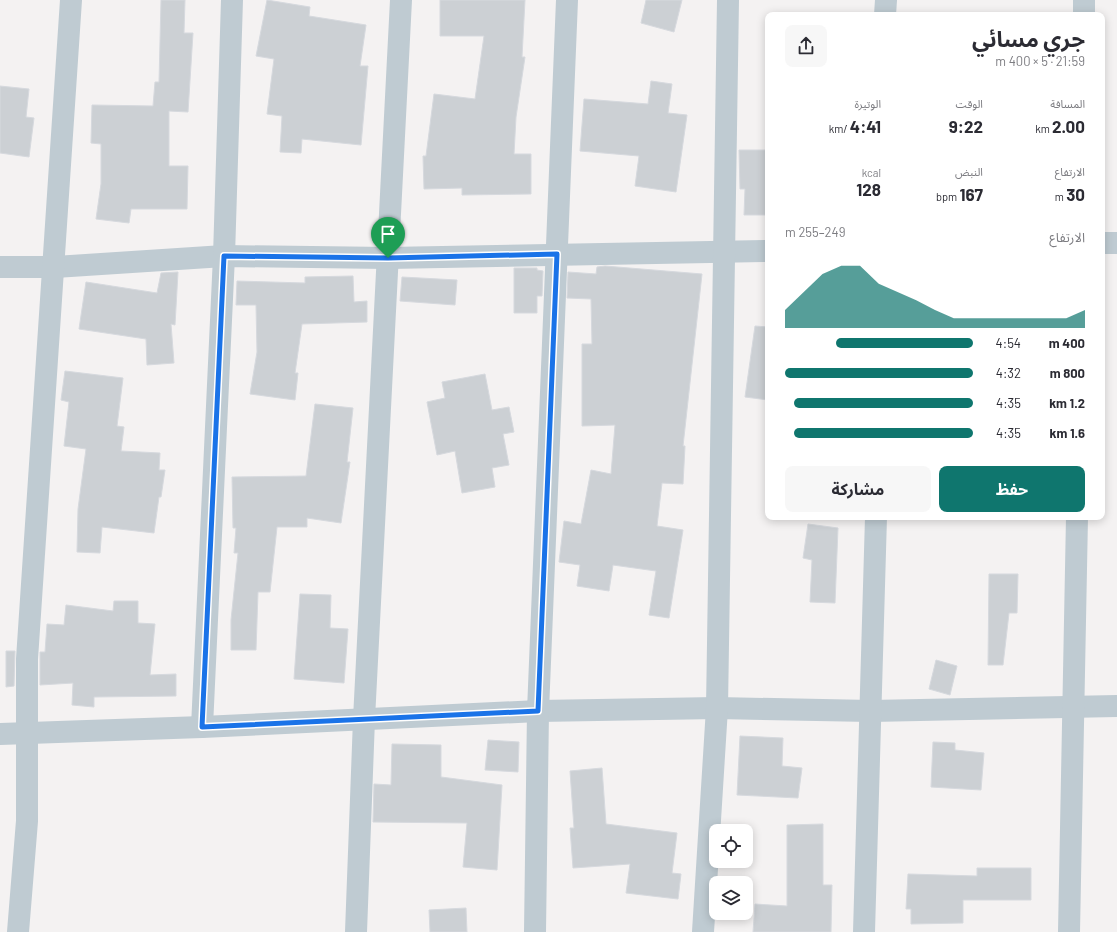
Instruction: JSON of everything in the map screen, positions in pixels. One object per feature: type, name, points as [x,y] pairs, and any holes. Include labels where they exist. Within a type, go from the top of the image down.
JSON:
[{"type":"street","points":[[18,932],[27,821],[27,660],[72,0]]},
{"type":"street","points":[[202,727],[224,256],[232,0]]},
{"type":"street","points":[[356,932],[364,719],[401,0]]},
{"type":"street","points":[[535,932],[538,711],[567,0]]},
{"type":"street","points":[[703,932],[717,708],[728,0]]},
{"type":"street","points":[[885,12],[886,0]]},
{"type":"street","points":[[1084,0],[1084,12]]},
{"type":"street","points":[[1105,243],[1117,243]]},
{"type":"street","points":[[0,267],[54,267],[224,256],[388,258],[765,251]]},
{"type":"street","points":[[864,932],[876,520]]},
{"type":"street","points":[[1069,932],[1077,520]]},
{"type":"street","points":[[0,734],[202,727],[538,711],[717,708],[871,711],[1117,706]]},
{"type":"building","points":[[161,0],[185,0],[184,33],[193,33],[188,112],[169,111],[169,166],[188,166],[187,209],[131,209],[129,223],[96,219],[101,184],[101,144],[91,143],[92,105],[153,106],[155,82],[159,82]]},
{"type":"building","points":[[267,0],[310,7],[309,16],[366,25],[360,66],[368,66],[361,145],[302,139],[301,153],[280,152],[282,116],[267,114],[274,59],[256,56]]},
{"type":"building","points":[[440,0],[525,0],[522,57],[525,57],[516,117],[514,154],[531,154],[531,194],[462,195],[462,188],[424,189],[423,156],[426,156],[434,94],[475,99],[484,36],[440,36]]},
{"type":"building","points":[[646,0],[682,0],[674,32],[641,23]]},
{"type":"building","points":[[651,81],[672,84],[668,113],[687,115],[676,192],[635,186],[639,156],[580,151],[584,99],[648,104]]},
{"type":"building","points":[[0,86],[29,89],[26,117],[34,118],[29,157],[0,153]]},
{"type":"building","points":[[739,150],[765,150],[765,215],[744,215],[745,189],[740,189]]},
{"type":"building","points":[[605,266],[702,274],[683,446],[685,446],[683,484],[662,483],[657,526],[683,530],[669,618],[649,615],[656,571],[613,565],[609,591],[577,586],[580,565],[559,562],[564,521],[581,524],[591,470],[611,474],[615,425],[582,426],[582,344],[592,344],[591,299],[567,298],[568,272],[596,274],[597,267]]},
{"type":"building","points":[[514,268],[537,268],[537,270],[543,271],[542,296],[537,296],[537,313],[514,313]]},
{"type":"building","points":[[178,272],[175,325],[171,324],[174,363],[147,365],[146,339],[79,329],[86,282],[157,293],[161,273]]},
{"type":"building","points":[[353,276],[354,302],[367,301],[367,322],[302,324],[295,373],[298,373],[295,400],[250,394],[257,352],[256,305],[236,305],[237,281],[305,283],[305,277]]},
{"type":"building","points":[[402,277],[457,280],[455,305],[400,301]]},
{"type":"building","points":[[755,326],[765,327],[765,400],[745,397]]},
{"type":"building","points":[[65,371],[123,378],[117,426],[124,427],[121,451],[160,453],[159,470],[165,470],[161,497],[159,497],[154,533],[102,527],[100,553],[77,552],[78,509],[86,449],[64,446],[69,402],[61,400]]},
{"type":"building","points":[[485,374],[492,410],[509,407],[514,432],[503,434],[509,465],[492,468],[495,487],[462,493],[455,451],[437,455],[427,402],[445,398],[442,382]]},
{"type":"building","points":[[315,404],[353,408],[347,462],[350,462],[341,523],[307,518],[307,527],[277,527],[270,592],[258,592],[256,650],[231,650],[231,620],[238,553],[234,553],[236,528],[233,528],[232,477],[306,476]]},
{"type":"building","points":[[808,524],[838,528],[835,603],[810,602],[812,560],[803,558]]},
{"type":"building","points":[[989,574],[1018,574],[1017,613],[1009,613],[1003,665],[988,665]]},
{"type":"building","points":[[300,594],[331,595],[330,628],[348,629],[344,683],[294,679]]},
{"type":"building","points":[[114,601],[138,601],[138,623],[155,624],[150,675],[176,674],[176,696],[94,697],[94,707],[72,705],[73,683],[40,685],[40,652],[45,652],[47,624],[64,625],[66,605],[113,611]]},
{"type":"building","points":[[6,651],[15,651],[14,686],[6,687]]},
{"type":"building","points":[[936,660],[957,666],[950,695],[929,689]]},
{"type":"building","points":[[740,736],[783,738],[782,766],[802,768],[798,798],[737,795]]},
{"type":"building","points":[[488,740],[519,742],[518,772],[485,770]]},
{"type":"building","points":[[933,742],[955,743],[955,750],[984,753],[981,790],[931,787]]},
{"type":"building","points":[[392,744],[441,745],[441,777],[502,785],[497,870],[463,867],[467,823],[373,822],[374,784],[391,785]]},
{"type":"building","points":[[602,768],[606,824],[677,833],[672,873],[681,874],[678,899],[626,893],[630,864],[573,868],[570,828],[574,828],[570,771]]},
{"type":"building","points":[[823,824],[823,885],[832,885],[831,932],[753,932],[755,904],[787,906],[787,825]]},
{"type":"building","points":[[977,868],[1031,868],[1031,900],[963,900],[963,923],[911,924],[911,909],[906,909],[908,874],[977,876]]},
{"type":"building","points":[[466,908],[467,932],[430,932],[429,910]]},
{"type":"route","points":[[557,254],[538,711],[202,727],[224,256],[388,258],[557,254]]}]
